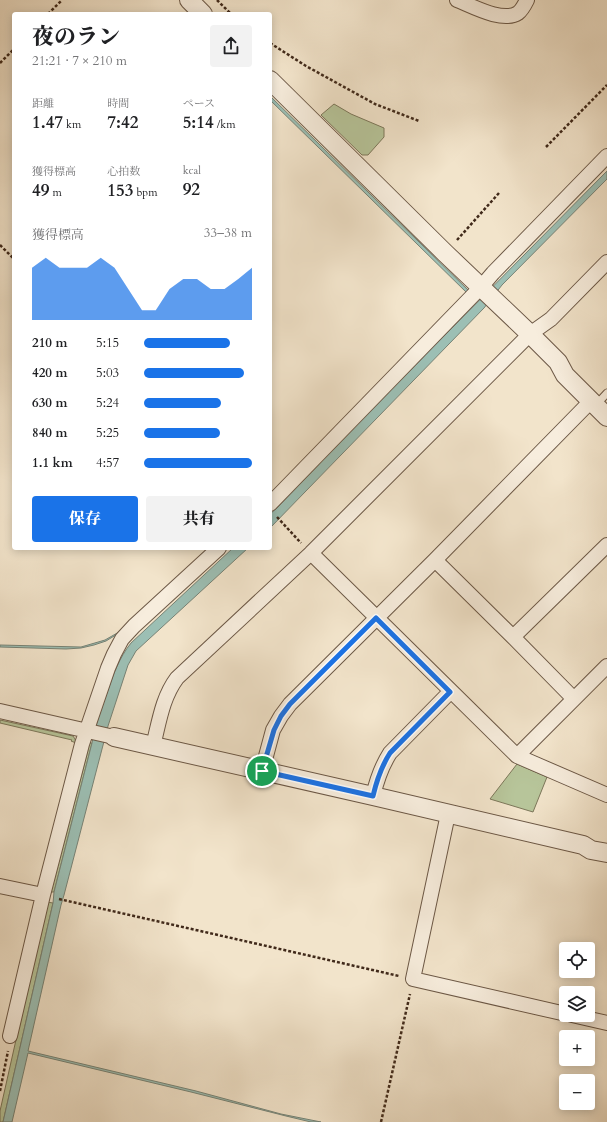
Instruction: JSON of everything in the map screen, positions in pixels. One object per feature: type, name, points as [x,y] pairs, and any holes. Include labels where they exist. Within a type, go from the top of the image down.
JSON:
[{"type":"street","points":[[457,0],[502,16],[511,16],[518,12],[528,0]]},
{"type":"street","points":[[262,771],[274,730],[281,716],[290,704],[435,560],[600,404],[565,375],[558,362],[272,82]]},
{"type":"street","points":[[273,510],[493,273],[607,156]]},
{"type":"street","points":[[153,746],[164,700],[170,687],[177,678],[311,553],[530,334],[551,319],[607,262]]},
{"type":"street","points":[[513,637],[607,546]]},
{"type":"street","points":[[8,1036],[42,895],[82,744],[114,654],[122,639],[134,626],[217,550]]},
{"type":"street","points":[[311,553],[450,692],[517,756],[607,795]]},
{"type":"street","points":[[435,560],[574,699]]},
{"type":"street","points":[[517,756],[607,666]]},
{"type":"street","points":[[373,796],[377,779],[383,764],[390,753],[450,692]]},
{"type":"street","points":[[0,711],[373,796],[607,853]]},
{"type":"street","points":[[448,814],[413,979],[559,1012]]},
{"type":"street","points":[[0,886],[42,895]]},
{"type":"street","points":[[595,1020],[607,1023]]},
{"type":"path","points":[[50,12],[62,0]]},
{"type":"path","points":[[217,0],[229,12]]},
{"type":"path","points":[[272,44],[306,66],[375,104],[418,121]]},
{"type":"path","points":[[0,63],[12,51]]},
{"type":"path","points":[[546,147],[607,85]]},
{"type":"path","points":[[445,253],[499,193]]},
{"type":"path","points":[[0,245],[12,257]]},
{"type":"path","points":[[273,510],[286,528],[311,553]]},
{"type":"path","points":[[42,895],[413,979],[381,1122]]},
{"type":"path","points":[[0,1091],[8,1056],[8,1036]]},
{"type":"green space","points":[[334,104],[351,114],[384,128],[384,137],[368,155],[362,155],[321,115]]},
{"type":"green space","points":[[0,720],[73,736],[76,743],[71,741],[72,740],[0,723]]},
{"type":"green space","points":[[88,743],[92,743],[54,892],[50,892]]},
{"type":"green space","points":[[517,764],[547,777],[533,812],[490,799]]},
{"type":"green space","points":[[47,902],[53,903],[3,1122],[0,1122],[0,1111]]},
{"type":"water","points":[[272,98],[468,290],[466,292],[272,102]]},
{"type":"water","points":[[607,171],[607,179],[502,285],[484,308],[272,526],[272,512]]},
{"type":"water","points":[[231,550],[246,550],[136,651],[128,665],[108,726],[61,905],[28,1051],[196,1091],[281,1114],[321,1122],[311,1122],[28,1053],[12,1122],[3,1122],[53,903],[54,892],[96,724],[114,673],[131,643]]},
{"type":"water","points":[[119,632],[106,641],[81,648],[0,647],[0,645],[81,647],[105,640]]},
{"type":"route","points":[[376,618],[450,692],[390,753],[383,764],[377,779],[373,796],[262,771],[274,730],[281,716],[290,704],[376,618]]}]
